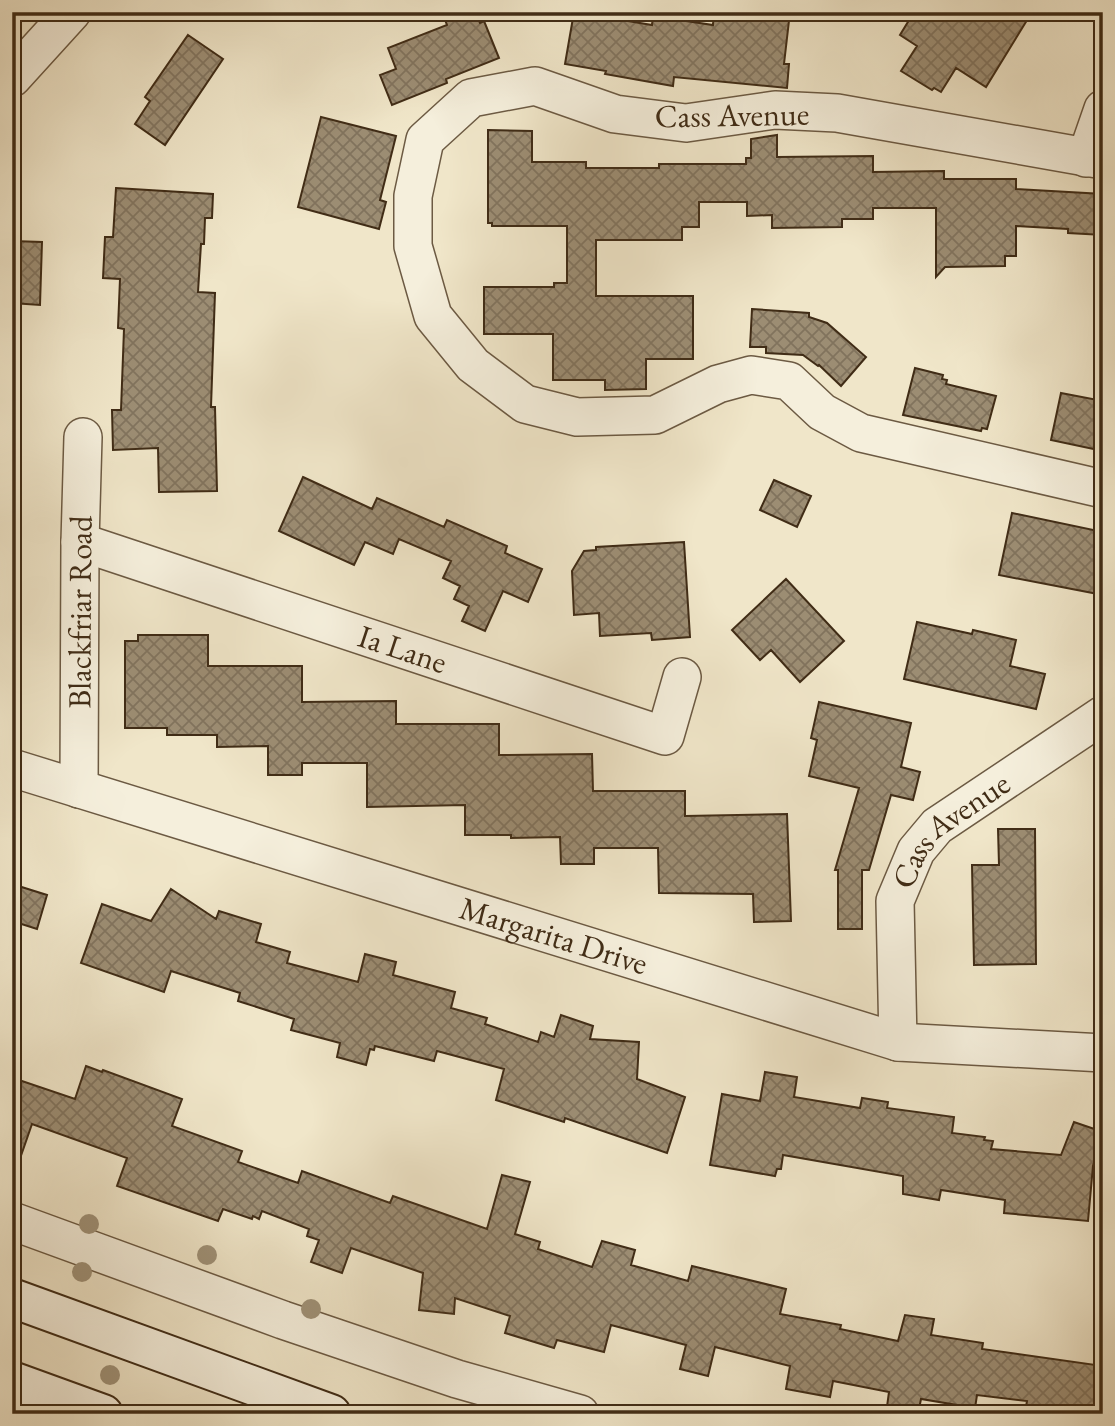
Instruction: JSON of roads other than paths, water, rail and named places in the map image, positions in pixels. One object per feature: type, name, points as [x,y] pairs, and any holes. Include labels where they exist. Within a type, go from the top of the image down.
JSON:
[{"type":"main road","points":[[12,1298],[331,1414]]},
{"type":"main road","points":[[12,1381],[103,1414]]},
{"type":"street","points":[[12,78],[72,12]]},
{"type":"street","name":"Cass Avenue","points":[[1103,109],[1094,159],[837,113],[775,110],[686,123],[614,114],[535,86],[471,98],[425,140],[413,196],[413,246],[433,316],[473,365],[526,404],[578,417],[655,415],[718,384],[751,375],[789,381],[822,412],[861,433],[1103,489]]},
{"type":"street","name":"Blackfriar Road","points":[[79,789],[83,437]]},
{"type":"street","name":"Ia Lane","points":[[80,542],[665,736],[682,677]]},
{"type":"street","name":"Cass Avenue","points":[[898,1041],[895,901],[916,851],[937,826],[1103,715]]},
{"type":"street","name":"Margarita Drive","points":[[12,768],[898,1041],[943,1046],[1103,1053]]},
{"type":"street","points":[[12,1222],[283,1320],[457,1379],[580,1414]]}]
